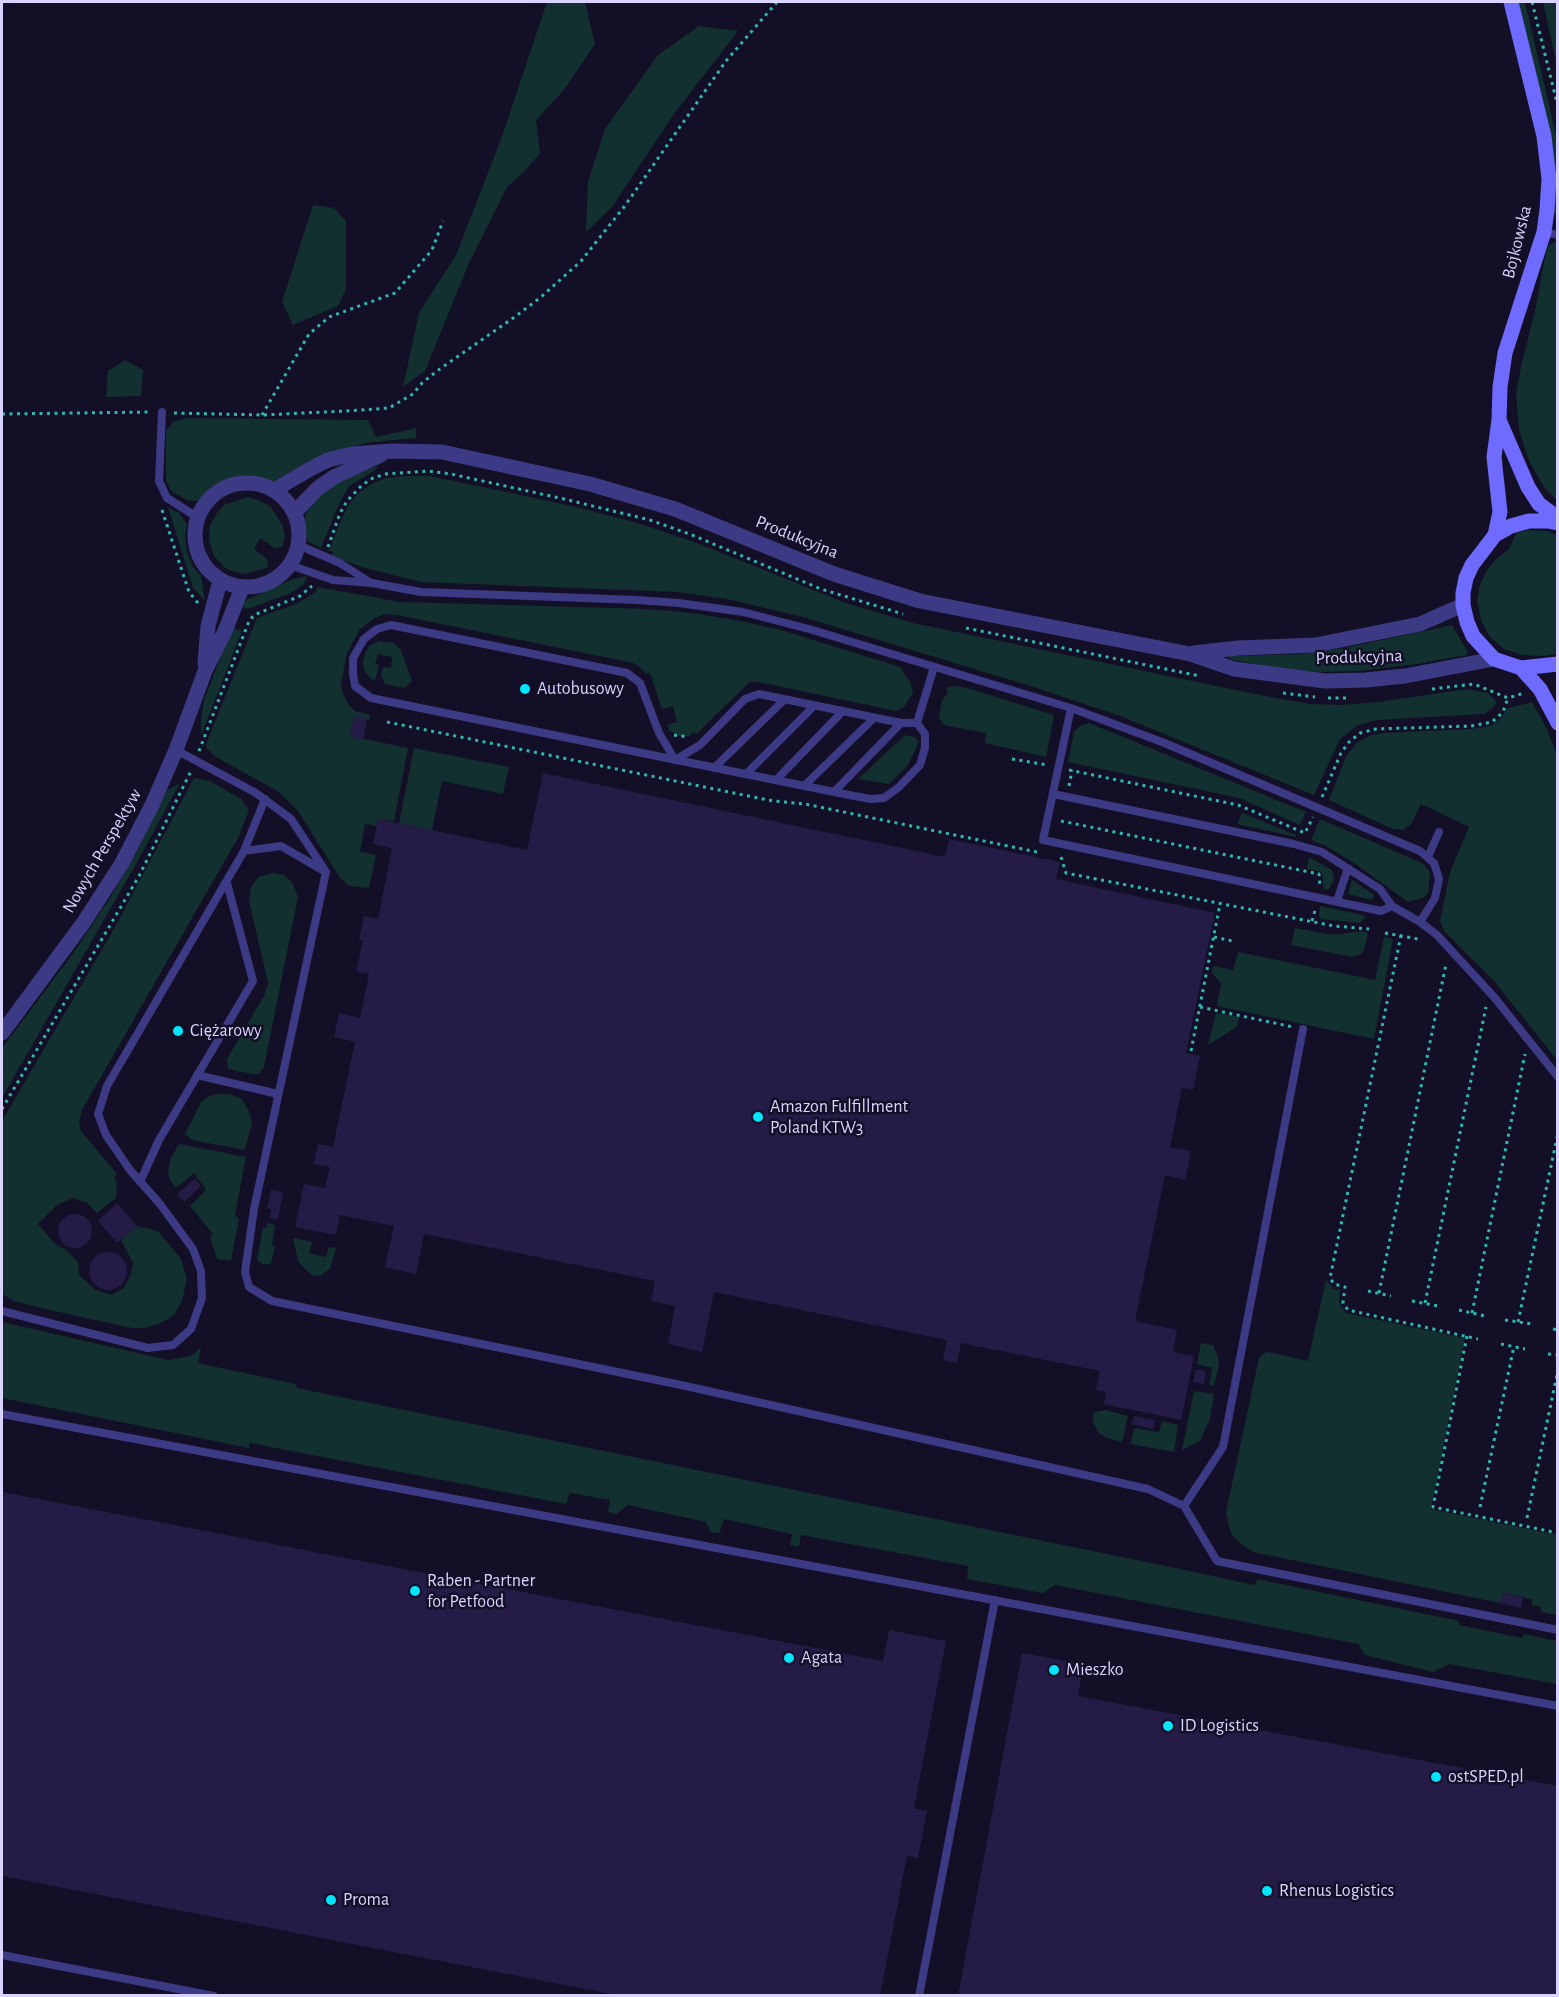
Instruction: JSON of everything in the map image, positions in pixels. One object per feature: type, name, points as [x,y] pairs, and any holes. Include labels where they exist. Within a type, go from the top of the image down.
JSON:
[{"type":"street","name":"Bojkowska","points":[[1495,535],[1500,512],[1494,458],[1505,353],[1551,233],[1547,210],[1549,179],[1544,136],[1511,2]]},
{"type":"street","name":"Bojkowska","points":[[1499,420],[1528,487],[1539,504],[1557,521]]},
{"type":"street","name":"Produkcyjna","points":[[294,513],[318,488],[334,477],[392,451]]},
{"type":"street","name":"Produkcyjna","points":[[274,490],[328,460],[352,454],[392,451],[442,453],[590,484],[675,509],[834,574],[920,601],[1190,654],[1234,669],[1325,681],[1405,676],[1494,659]]},
{"type":"street","points":[[254,483],[274,490],[285,499],[294,513],[298,525],[298,545],[295,556],[281,575],[266,584],[242,588],[220,580],[205,567],[197,551],[194,534],[198,517],[207,501],[220,490],[236,484],[254,483]]},
{"type":"street","points":[[1557,521],[1529,521],[1511,526],[1495,535],[1481,551],[1466,578],[1463,605],[1473,636],[1494,659],[1521,668],[1557,664]]},
{"type":"street","name":"Nowych Perspektyw","points":[[205,671],[208,626],[220,580]]},
{"type":"street","name":"Nowych Perspektyw","points":[[2,1033],[84,922],[122,862],[152,805],[176,750],[205,671],[225,632],[242,588]]},
{"type":"street","name":"Produkcyjna","points":[[1190,654],[1238,648],[1316,645],[1420,624],[1463,605]]},
{"type":"street","points":[[1521,668],[1540,689],[1557,723]]},
{"type":"lane","points":[[162,412],[159,481],[167,498],[198,517]]},
{"type":"lane","points":[[298,545],[340,563],[372,583]]},
{"type":"lane","points":[[290,565],[333,580],[372,583],[396,589],[446,594],[637,600],[720,608],[809,629],[1071,708],[1135,731],[1420,851],[1434,863],[1439,879],[1435,898],[1420,922]]},
{"type":"lane","points":[[675,760],[658,733],[640,682],[627,673],[391,625],[377,629],[364,639],[353,658],[356,686],[371,698],[714,768],[871,799],[884,798],[899,787],[920,765],[925,748],[925,734],[916,723]]},
{"type":"lane","points":[[916,723],[934,667]]},
{"type":"lane","points":[[675,760],[700,745],[745,699],[759,694],[901,723],[916,723]]},
{"type":"lane","points":[[714,768],[784,700]]},
{"type":"lane","points":[[746,774],[814,706]]},
{"type":"lane","points":[[1071,708],[1043,840],[1381,911],[1392,906]]},
{"type":"lane","points":[[776,780],[843,711]]},
{"type":"lane","points":[[804,786],[874,718]]},
{"type":"lane","points":[[834,792],[901,723]]},
{"type":"lane","points":[[176,750],[265,799],[291,819],[326,872],[254,1209],[245,1272],[249,1287],[272,1301],[681,1385],[1148,1489],[1184,1506],[1217,1561],[1557,1630]]},
{"type":"lane","points":[[1053,794],[1294,844],[1322,852],[1380,889],[1392,906],[1437,935],[1488,991],[1557,1077]]},
{"type":"lane","points":[[2,1311],[148,1348],[173,1345],[191,1329],[202,1298],[201,1271],[193,1249],[106,1135],[98,1114],[106,1086],[227,883],[244,851],[265,799]]},
{"type":"lane","points":[[1428,857],[1439,832]]},
{"type":"lane","points":[[244,851],[281,846],[326,872]]},
{"type":"lane","points":[[1337,901],[1348,868]]},
{"type":"lane","points":[[140,1182],[159,1140],[252,981],[227,883]]},
{"type":"lane","points":[[1184,1506],[1223,1446],[1303,1029]]},
{"type":"lane","points":[[198,1075],[278,1094]]},
{"type":"lane","points":[[2,1414],[1557,1706]]},
{"type":"lane","points":[[920,1995],[995,1600]]},
{"type":"lane","points":[[2,1955],[214,1995]]},
{"type":"path","points":[[2,414],[162,412],[262,414],[389,408],[413,394],[437,370],[541,297],[581,261],[624,207],[726,61],[777,2]]},
{"type":"path","points":[[1532,2],[1557,107]]},
{"type":"path","points":[[262,414],[309,334],[329,317],[395,293],[432,250],[442,222]]},
{"type":"path","points":[[159,481],[160,504],[189,592],[195,601],[213,611]]},
{"type":"path","points":[[231,615],[249,621],[254,615],[306,592],[315,580]]},
{"type":"path","points":[[1012,759],[1238,805],[1305,833],[1341,753],[1360,733],[1376,729],[1470,726],[1492,722],[1503,712],[1508,698]]},
{"type":"path","points":[[387,722],[773,801],[805,804],[1043,853]]},
{"type":"path","points":[[1069,788],[1072,770]]},
{"type":"path","points":[[1061,821],[1319,874],[1320,890]]},
{"type":"path","points":[[1054,855],[1062,858],[1066,873],[1312,922],[1369,929]]},
{"type":"path","points":[[1302,870],[1304,863]]},
{"type":"path","points":[[1191,1051],[1220,904]]},
{"type":"path","points":[[1312,922],[1316,906]]},
{"type":"path","points":[[1385,933],[1418,939]]},
{"type":"path","points":[[1401,935],[1330,1278],[1334,1284],[1345,1287],[1343,1303],[1348,1310],[1478,1339]]},
{"type":"path","points":[[1214,937],[1232,941]]},
{"type":"path","points":[[1379,1293],[1446,963]]},
{"type":"path","points":[[1200,1007],[1303,1029]]},
{"type":"path","points":[[1425,1303],[1486,1007]]},
{"type":"path","points":[[1472,1313],[1525,1054]]},
{"type":"path","points":[[1518,1322],[1557,1133]]},
{"type":"path","points":[[1368,1291],[1391,1296]]},
{"type":"path","points":[[1412,1301],[1438,1306]]},
{"type":"path","points":[[1459,1310],[1485,1316]]},
{"type":"path","points":[[1505,1320],[1532,1324]]},
{"type":"path","points":[[1467,1336],[1433,1507],[1557,1533]]},
{"type":"path","points":[[1501,1344],[1526,1349]]},
{"type":"path","points":[[1480,1507],[1514,1346]]},
{"type":"path","points":[[1548,1353],[1557,1356]]},
{"type":"path","points":[[1527,1518],[1557,1370]]},
{"type":"green space","points":[[547,2],[585,2],[595,44],[564,90],[536,120],[540,153],[507,187],[469,263],[425,371],[403,387],[419,313],[456,255],[501,139]]},
{"type":"green space","points":[[1518,2],[1525,2],[1557,139],[1557,223],[1554,211],[1556,178],[1551,136]]},
{"type":"green space","points":[[1543,2],[1557,2],[1557,66]]},
{"type":"green space","points":[[699,26],[738,31],[674,114],[612,207],[586,232],[588,182],[605,129],[658,55]]},
{"type":"green space","points":[[313,205],[334,208],[346,221],[346,289],[338,306],[293,325],[282,302]]},
{"type":"green space","points":[[1558,241],[1557,500],[1545,489],[1529,461],[1519,430],[1516,393],[1546,252],[1549,245]]},
{"type":"green space","points":[[125,360],[143,370],[141,396],[106,397],[108,371]]},
{"type":"green space","points":[[185,418],[368,420],[376,437],[416,428],[416,438],[365,443],[308,461],[265,484],[256,480],[238,479],[218,485],[197,501],[189,501],[171,491],[166,480],[166,431],[173,422]]},
{"type":"green space","points":[[379,466],[349,486],[321,548],[309,542],[304,533],[303,522],[309,506],[321,492],[362,470]]},
{"type":"green space","points":[[429,476],[581,508],[641,524],[697,543],[846,603],[913,623],[1265,696],[1310,704],[1343,705],[1467,689],[1488,693],[1497,702],[1484,714],[1377,720],[1358,725],[1340,739],[1314,795],[1120,716],[1027,685],[803,617],[727,599],[678,592],[421,582],[365,568],[332,556],[333,552],[329,551],[339,525],[357,494],[386,478]]},
{"type":"green space","points":[[247,497],[259,500],[271,507],[283,526],[285,537],[282,547],[275,548],[260,538],[254,549],[267,559],[268,567],[247,574],[234,572],[224,567],[214,556],[209,541],[210,525],[217,513],[224,505]]},
{"type":"green space","points":[[168,507],[179,513],[187,524],[185,535],[187,552],[193,567],[201,576],[205,601],[193,588]]},
{"type":"green space","points":[[1528,530],[1547,531],[1557,535],[1556,654],[1522,655],[1504,649],[1489,636],[1481,620],[1477,601],[1480,584],[1487,570],[1509,549],[1516,533]]},
{"type":"green space","points":[[307,576],[304,584],[291,593],[248,609],[241,606],[246,600],[293,579]]},
{"type":"green space","points":[[317,587],[400,602],[648,609],[693,613],[740,621],[781,630],[900,667],[910,682],[913,693],[904,707],[896,711],[750,682],[696,734],[694,732],[689,736],[678,736],[669,730],[668,725],[677,722],[673,706],[662,709],[650,673],[646,674],[633,663],[385,614],[360,629],[347,653],[341,684],[349,705],[355,711],[370,715],[369,720],[354,717],[350,736],[408,748],[394,821],[378,819],[376,826],[365,824],[360,852],[376,855],[369,888],[349,886],[340,878],[298,811],[279,792],[216,757],[207,749],[206,744],[257,618],[298,603],[316,592]]},
{"type":"green space","points":[[1452,625],[1468,652],[1467,655],[1359,671],[1319,672],[1285,670],[1229,659],[1230,656],[1302,654],[1345,648]]},
{"type":"green space","points":[[232,627],[242,631],[201,736],[204,700]]},
{"type":"green space","points":[[379,641],[394,643],[401,650],[412,681],[405,688],[385,684],[381,674],[383,667],[391,668],[392,657],[378,654],[375,664],[379,665],[375,681],[364,669],[363,661],[366,651],[370,645]]},
{"type":"green space","points":[[954,686],[1054,715],[1046,757],[985,743],[986,733],[944,725],[939,718],[942,700],[948,693],[946,688]]},
{"type":"green space","points":[[1532,702],[1547,729],[1557,755],[1557,1060],[1494,981],[1444,931],[1440,921],[1450,872],[1469,827],[1421,804],[1412,823],[1403,830],[1393,829],[1329,800],[1346,756],[1357,743],[1371,735],[1490,726],[1499,720],[1508,708]]},
{"type":"green space","points":[[1089,723],[1306,812],[1300,825],[1239,798],[1068,762],[1074,732],[1080,726]]},
{"type":"green space","points":[[905,735],[915,737],[918,741],[917,746],[908,765],[889,784],[858,779]]},
{"type":"green space","points":[[414,748],[509,767],[503,794],[442,781],[432,831],[399,823]]},
{"type":"green space","points":[[194,778],[210,781],[241,799],[249,810],[239,836],[82,1110],[79,1122],[81,1131],[117,1174],[114,1178],[117,1183],[116,1198],[97,1213],[86,1202],[72,1198],[57,1205],[38,1224],[57,1246],[65,1249],[78,1262],[79,1275],[96,1290],[112,1295],[124,1288],[131,1274],[133,1263],[121,1240],[137,1226],[158,1231],[181,1259],[187,1279],[182,1301],[174,1315],[161,1323],[145,1328],[132,1328],[14,1301],[2,1294],[2,1121],[115,927]]},
{"type":"green space","points":[[180,783],[2,1098],[2,1048],[74,952],[108,901],[135,855],[167,790]]},
{"type":"green space","points":[[1242,813],[1296,835],[1296,837],[1237,824]]},
{"type":"green space","points":[[1320,819],[1422,863],[1430,872],[1428,893],[1423,898],[1408,902],[1351,861],[1311,840]]},
{"type":"green space","points":[[1309,857],[1332,870],[1334,880],[1329,889],[1324,890],[1322,872],[1307,869]]},
{"type":"green space","points":[[273,873],[284,875],[292,882],[298,897],[264,1067],[259,1074],[254,1074],[228,1068],[227,1059],[264,996],[268,983],[249,901],[251,888],[258,877]]},
{"type":"green space","points":[[1352,880],[1374,895],[1372,900],[1348,894]]},
{"type":"green space","points":[[1320,906],[1366,917],[1360,923],[1321,919]]},
{"type":"green space","points":[[1295,928],[1334,935],[1361,931],[1368,933],[1364,950],[1361,954],[1352,957],[1291,945]]},
{"type":"green space","points":[[1384,937],[1393,939],[1374,1039],[1217,1006],[1221,983],[1212,973],[1213,966],[1233,970],[1238,952],[1375,980]]},
{"type":"green space","points":[[1216,1013],[1239,1017],[1237,1027],[1208,1045]]},
{"type":"green space","points":[[217,1094],[230,1094],[242,1099],[249,1111],[252,1123],[245,1150],[192,1140],[185,1134],[201,1102]]},
{"type":"green space","points":[[179,1144],[246,1157],[235,1215],[239,1219],[231,1261],[217,1259],[210,1237],[213,1234],[190,1206],[206,1190],[194,1173],[176,1188],[170,1180],[168,1172],[171,1158]]},
{"type":"green space","points":[[267,1223],[275,1225],[272,1245],[275,1246],[271,1263],[264,1265],[257,1260],[263,1227],[267,1228]]},
{"type":"green space","points":[[293,1238],[312,1242],[309,1253],[326,1257],[329,1247],[336,1248],[330,1269],[320,1276],[312,1275],[298,1261]]},
{"type":"green space","points":[[1326,1280],[1334,1289],[1340,1290],[1339,1302],[1346,1313],[1465,1338],[1431,1509],[1557,1535],[1557,1615],[1541,1612],[1541,1607],[1532,1605],[1532,1600],[1523,1597],[1503,1593],[1500,1603],[1253,1552],[1235,1539],[1230,1531],[1226,1512],[1259,1358],[1268,1352],[1308,1361]]},
{"type":"green space","points":[[2,1322],[168,1360],[191,1356],[201,1347],[198,1363],[296,1384],[297,1388],[1255,1585],[1257,1579],[1459,1621],[1459,1625],[1522,1638],[1524,1634],[1557,1641],[1557,1684],[1449,1664],[1433,1672],[1365,1655],[1358,1644],[1055,1585],[1043,1593],[967,1579],[968,1566],[801,1535],[799,1547],[790,1545],[792,1534],[724,1519],[719,1534],[711,1532],[706,1522],[628,1505],[616,1514],[608,1512],[610,1500],[570,1493],[566,1504],[250,1443],[249,1448],[2,1398]]},
{"type":"green space","points":[[1201,1343],[1213,1345],[1218,1357],[1219,1365],[1214,1385],[1209,1385],[1212,1368],[1197,1364]]},
{"type":"green space","points":[[1194,1391],[1214,1394],[1210,1419],[1200,1441],[1182,1450]]},
{"type":"green space","points":[[1105,1410],[1128,1416],[1122,1442],[1099,1433],[1093,1422],[1094,1412]]},
{"type":"green space","points":[[1162,1421],[1178,1425],[1174,1452],[1131,1444],[1134,1428],[1159,1432]]},
{"type":"building","points":[[354,716],[367,719],[363,739],[350,736]]},
{"type":"building","name":"Amazon Fulfillment Poland KTW3","points":[[543,773],[945,857],[949,839],[1060,862],[1056,879],[1215,913],[1186,1053],[1200,1056],[1193,1090],[1182,1088],[1170,1147],[1191,1151],[1185,1180],[1165,1175],[1135,1321],[1177,1330],[1173,1352],[1194,1356],[1181,1420],[1104,1404],[1106,1392],[1096,1390],[1100,1371],[961,1343],[957,1363],[943,1360],[947,1340],[714,1292],[702,1352],[668,1344],[675,1306],[651,1301],[655,1281],[424,1234],[416,1274],[385,1267],[394,1226],[340,1215],[336,1235],[295,1227],[304,1184],[325,1188],[330,1167],[314,1164],[318,1144],[333,1147],[355,1042],[334,1037],[339,1013],[360,1018],[369,974],[356,972],[363,940],[359,939],[364,916],[378,919],[392,848],[373,844],[378,819],[527,850]]},
{"type":"building","points":[[195,1179],[201,1186],[184,1202],[177,1194]]},
{"type":"building","points":[[271,1190],[283,1192],[278,1220],[270,1218],[271,1209],[267,1209]]},
{"type":"building","points":[[117,1203],[137,1226],[117,1243],[98,1221]]},
{"type":"building","points":[[75,1214],[87,1219],[92,1231],[87,1243],[75,1248],[63,1243],[58,1231],[63,1219]]},
{"type":"building","points":[[108,1252],[122,1257],[127,1271],[122,1285],[108,1290],[94,1285],[89,1271],[94,1257]]},
{"type":"building","points":[[1196,1369],[1206,1371],[1204,1384],[1193,1382]]},
{"type":"building","points":[[1134,1416],[1155,1420],[1153,1429],[1132,1424]]},
{"type":"building","points":[[2,1492],[883,1661],[889,1630],[946,1641],[914,1808],[927,1811],[918,1858],[907,1856],[880,1996],[621,1996],[2,1876]]},
{"type":"building","points":[[1502,1593],[1523,1597],[1521,1608],[1500,1603]]},
{"type":"building","name":"Rhenus Logistics","points":[[1022,1653],[1083,1664],[1078,1696],[1558,1786],[1558,1996],[958,1996]]},
{"type":"place","name":"Autobusowy","points":[[525,689]]},
{"type":"place","name":"Ciężarowy","points":[[178,1031]]},
{"type":"place","name":"Amazon Fulfillment Poland KTW3","points":[[758,1117]]},
{"type":"place","name":"Raben - Partner for Petfood","points":[[415,1591]]},
{"type":"place","name":"Agata","points":[[789,1658]]},
{"type":"place","name":"Mieszko","points":[[1054,1670]]},
{"type":"place","name":"ID Logistics","points":[[1168,1726]]},
{"type":"place","name":"ostSPED.pl","points":[[1436,1777]]},
{"type":"place","name":"Rhenus Logistics","points":[[1267,1891]]},
{"type":"place","name":"Proma","points":[[331,1900]]}]
